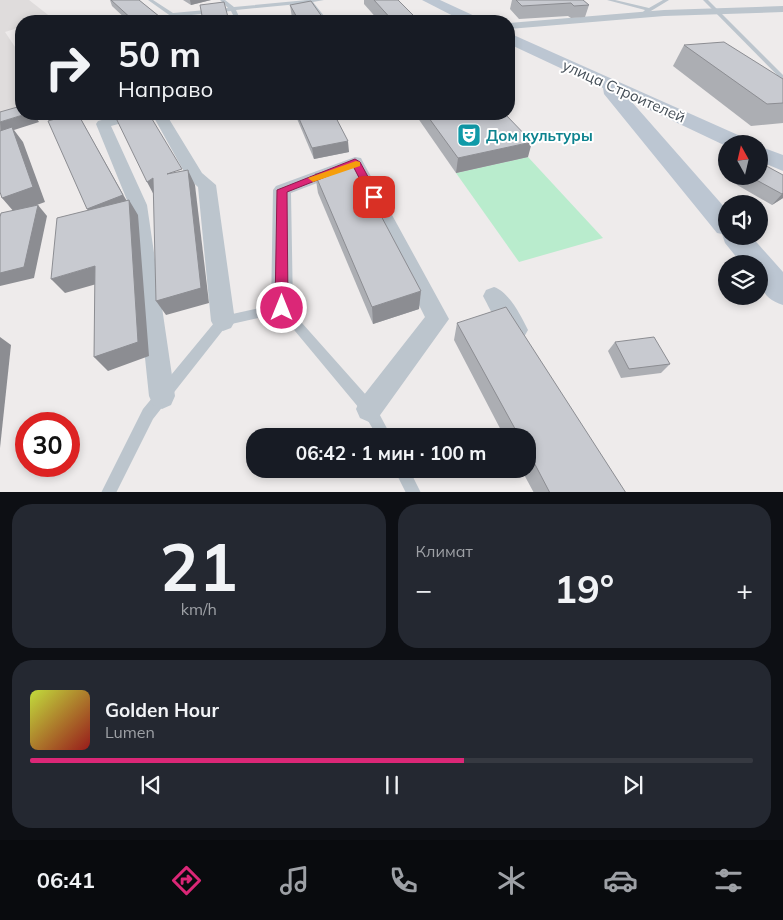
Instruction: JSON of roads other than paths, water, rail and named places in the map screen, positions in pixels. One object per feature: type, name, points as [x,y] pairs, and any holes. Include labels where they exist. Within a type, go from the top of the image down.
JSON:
[{"type":"street","points":[[429,0],[461,15]]},
{"type":"street","points":[[515,25],[715,6],[754,10],[783,9]]},
{"type":"street","points":[[754,10],[783,18]]},
{"type":"street","name":"улица Строителей","points":[[515,41],[719,135]]},
{"type":"street","points":[[606,84],[718,217]]},
{"type":"street","points":[[117,120],[103,124],[138,205],[162,396]]},
{"type":"street","points":[[162,120],[196,178],[207,185],[223,321]]},
{"type":"street","points":[[768,157],[783,164]]},
{"type":"street","points":[[282,308],[282,190],[355,162],[437,319],[369,409]]},
{"type":"street","points":[[742,245],[751,255]]},
{"type":"street","points":[[768,276],[783,293]]},
{"type":"street","points":[[494,296],[532,353]]},
{"type":"lane","points":[[150,0],[172,14],[322,0]]},
{"type":"lane","points":[[222,0],[232,9],[235,15]]},
{"type":"lane","points":[[609,0],[646,12],[667,0]]},
{"type":"lane","points":[[705,0],[715,6],[783,79]]},
{"type":"lane","points":[[310,1],[320,15]]},
{"type":"lane","points":[[108,492],[148,414],[223,321],[282,308],[369,409],[380,428]]},
{"type":"lane","points":[[406,478],[414,492]]},
{"type":"place","name":"Дом культуры","points":[[469,135]]}]
